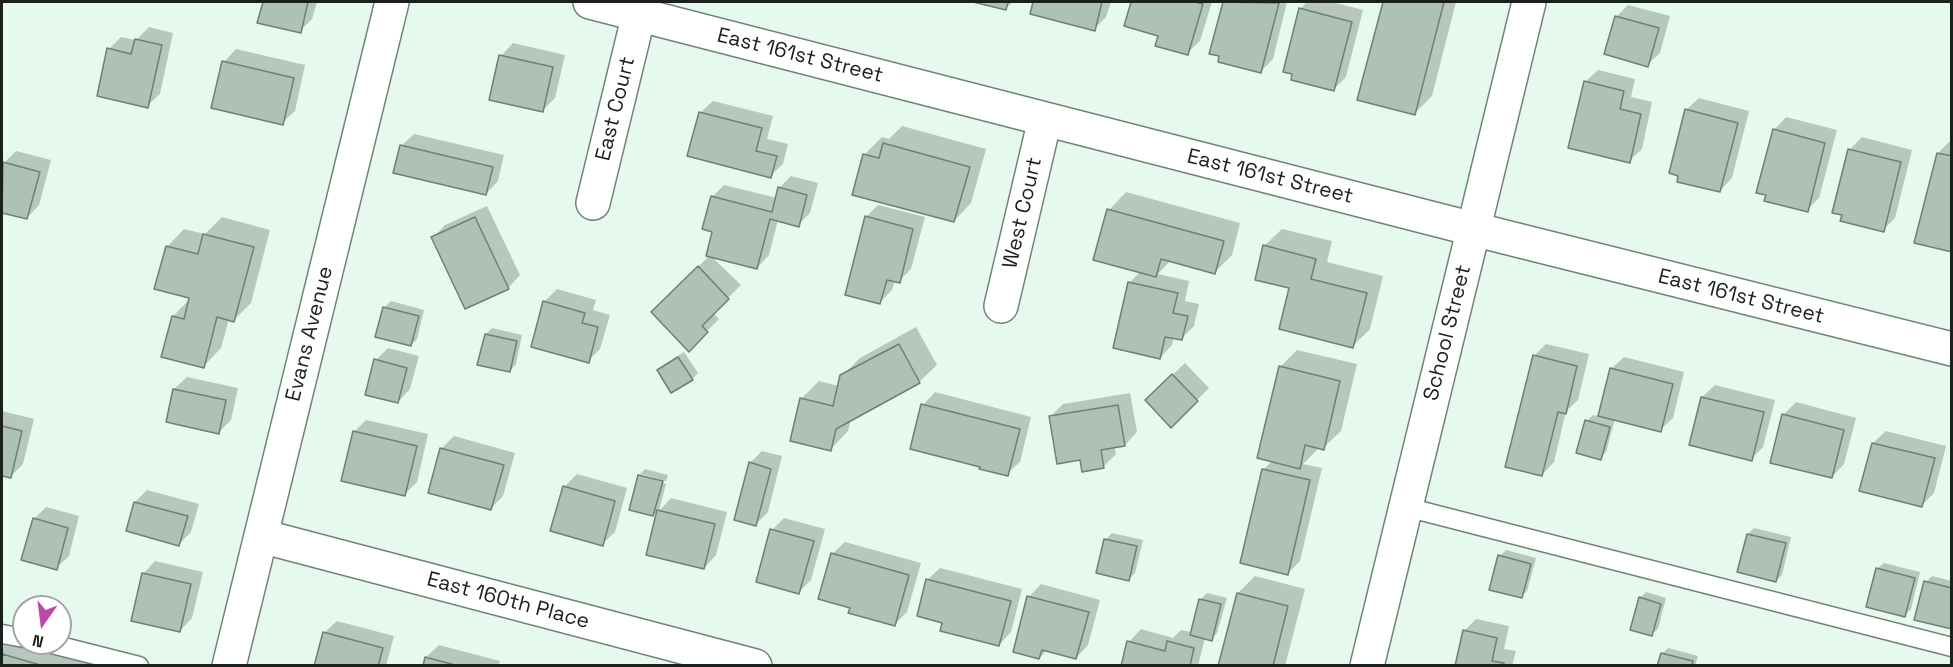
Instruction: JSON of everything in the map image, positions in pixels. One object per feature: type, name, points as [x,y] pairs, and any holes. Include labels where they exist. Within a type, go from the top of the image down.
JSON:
[{"type":"street","name":"Evans Avenue","points":[[229,666],[392,2]]},
{"type":"street","name":"East 161st Street","points":[[590,2],[1473,229],[1952,349]]},
{"type":"street","name":"School Street","points":[[1368,666],[1529,2]]},
{"type":"street","name":"East Court","points":[[593,203],[639,14]]},
{"type":"street","name":"West Court","points":[[1001,306],[1045,119]]},
{"type":"street","name":"East 160th Place","points":[[261,536],[662,654],[755,666]]},
{"type":"lane","points":[[1406,507],[1952,647]]},
{"type":"lane","points":[[72,649],[139,666]]},
{"type":"building","points":[[263,2],[308,2],[301,33],[257,23]]},
{"type":"building","points":[[973,2],[1008,2],[1006,10]]},
{"type":"building","points":[[1033,2],[1102,2],[1095,31],[1030,14]]},
{"type":"building","points":[[1131,2],[1203,4],[1188,55],[1155,46],[1158,36],[1124,26]]},
{"type":"building","points":[[1223,2],[1279,3],[1261,73],[1218,62],[1219,56],[1209,54]]},
{"type":"building","points":[[1383,2],[1444,2],[1415,115],[1357,100]]},
{"type":"building","points":[[1299,8],[1352,22],[1334,91],[1291,80],[1292,74],[1283,72]]},
{"type":"building","points":[[1615,16],[1659,28],[1648,67],[1604,54]]},
{"type":"building","points":[[135,39],[162,45],[148,108],[97,96],[107,48],[131,54]]},
{"type":"building","points":[[499,55],[553,67],[543,112],[489,100]]},
{"type":"building","points":[[222,61],[294,78],[283,125],[211,108]]},
{"type":"building","points":[[1584,81],[1624,91],[1620,109],[1641,114],[1630,163],[1568,148]]},
{"type":"building","points":[[1685,109],[1738,123],[1720,192],[1677,182],[1678,176],[1669,173]]},
{"type":"building","points":[[699,112],[762,128],[756,151],[777,156],[771,178],[687,156]]},
{"type":"building","points":[[1773,129],[1825,143],[1808,212],[1764,201],[1766,195],[1756,193]]},
{"type":"building","points":[[883,143],[970,167],[954,222],[852,195],[863,154],[879,158]]},
{"type":"building","points":[[400,145],[493,167],[486,195],[393,173]]},
{"type":"building","points":[[1848,149],[1901,162],[1884,232],[1840,221],[1842,215],[1832,213]]},
{"type":"building","points":[[1937,153],[1952,156],[1952,252],[1914,243]]},
{"type":"building","points":[[3,162],[40,172],[27,219],[2,213]]},
{"type":"building","points":[[778,187],[807,195],[799,227],[770,219],[757,269],[706,256],[712,232],[702,229],[711,196],[772,212]]},
{"type":"building","points":[[1107,209],[1224,241],[1215,274],[1161,259],[1156,277],[1093,260]]},
{"type":"building","points":[[865,216],[913,229],[900,283],[887,280],[880,304],[845,295]]},
{"type":"building","points":[[475,217],[509,289],[465,309],[431,237]]},
{"type":"building","points":[[203,234],[254,247],[234,322],[217,317],[204,368],[161,357],[172,316],[184,319],[189,298],[154,289],[166,246],[198,254]]},
{"type":"building","points":[[1263,245],[1316,259],[1311,279],[1367,293],[1353,348],[1279,329],[1289,288],[1255,280]]},
{"type":"building","points":[[698,266],[729,299],[702,326],[708,332],[689,352],[651,312]]},
{"type":"building","points":[[1128,282],[1178,293],[1173,313],[1188,316],[1182,340],[1165,337],[1160,359],[1113,348]]},
{"type":"building","points":[[543,301],[585,313],[582,323],[598,327],[589,363],[531,347]]},
{"type":"building","points":[[383,307],[419,316],[411,346],[375,337]]},
{"type":"building","points":[[485,334],[517,341],[510,372],[477,365]]},
{"type":"building","points":[[899,344],[920,383],[836,429],[831,451],[790,441],[800,398],[833,406],[840,375]]},
{"type":"building","points":[[1533,355],[1577,366],[1566,414],[1558,412],[1542,476],[1505,467]]},
{"type":"building","points":[[678,357],[693,380],[671,393],[657,370]]},
{"type":"building","points":[[374,359],[407,368],[398,403],[365,395]]},
{"type":"building","points":[[1279,366],[1340,381],[1324,450],[1305,445],[1300,469],[1257,458]]},
{"type":"building","points":[[1610,368],[1673,384],[1661,432],[1598,416]]},
{"type":"building","points":[[1172,374],[1198,401],[1171,428],[1145,400]]},
{"type":"building","points":[[173,389],[226,400],[219,434],[166,422]]},
{"type":"building","points":[[1701,397],[1764,412],[1752,461],[1689,445]]},
{"type":"building","points":[[921,404],[1020,429],[1008,476],[910,449]]},
{"type":"building","points":[[1118,405],[1125,446],[1101,450],[1104,468],[1082,472],[1080,460],[1057,464],[1049,416]]},
{"type":"building","points":[[1782,414],[1844,430],[1832,478],[1770,463]]},
{"type":"building","points":[[1585,420],[1610,427],[1601,460],[1576,453]]},
{"type":"building","points":[[2,426],[22,431],[11,478],[2,476]]},
{"type":"building","points":[[353,431],[417,446],[405,496],[341,481]]},
{"type":"building","points":[[1872,443],[1935,458],[1922,507],[1859,491]]},
{"type":"building","points":[[440,448],[504,465],[491,510],[428,493]]},
{"type":"building","points":[[749,462],[771,469],[756,526],[734,520]]},
{"type":"building","points":[[1262,469],[1310,480],[1288,575],[1240,563]]},
{"type":"building","points":[[638,475],[663,481],[653,516],[629,510]]},
{"type":"building","points":[[563,486],[615,501],[603,546],[550,531]]},
{"type":"building","points":[[134,502],[188,516],[179,546],[126,531]]},
{"type":"building","points":[[657,510],[715,524],[704,569],[646,555]]},
{"type":"building","points":[[33,518],[68,528],[57,570],[21,560]]},
{"type":"building","points":[[770,529],[814,541],[799,594],[756,582]]},
{"type":"building","points":[[1747,534],[1786,543],[1776,582],[1737,572]]},
{"type":"building","points":[[1104,539],[1137,546],[1129,581],[1096,573]]},
{"type":"building","points":[[831,553],[909,575],[895,626],[848,613],[850,608],[818,599]]},
{"type":"building","points":[[1498,555],[1531,564],[1522,598],[1489,590]]},
{"type":"building","points":[[1876,568],[1915,578],[1905,617],[1866,607]]},
{"type":"building","points":[[142,573],[191,584],[180,632],[131,621]]},
{"type":"building","points":[[926,579],[1011,601],[999,646],[940,631],[942,623],[917,616]]},
{"type":"building","points":[[1924,581],[1952,588],[1952,629],[1914,620]]},
{"type":"building","points":[[1237,593],[1288,606],[1273,666],[1218,666]]},
{"type":"building","points":[[1027,596],[1089,612],[1076,659],[1042,650],[1039,659],[1013,652]]},
{"type":"building","points":[[1639,597],[1661,604],[1652,636],[1630,630]]},
{"type":"building","points":[[1199,599],[1221,604],[1212,641],[1190,635]]},
{"type":"building","points":[[1463,630],[1497,638],[1492,661],[1504,663],[1504,666],[1455,666]]},
{"type":"building","points":[[323,632],[383,648],[378,666],[314,666]]},
{"type":"building","points":[[1127,641],[1165,651],[1167,641],[1194,648],[1190,666],[1121,666]]},
{"type":"building","points":[[1661,653],[1693,661],[1692,666],[1657,666]]},
{"type":"building","points":[[2,654],[44,666],[2,666]]},
{"type":"building","points":[[425,657],[459,666],[423,666]]}]
